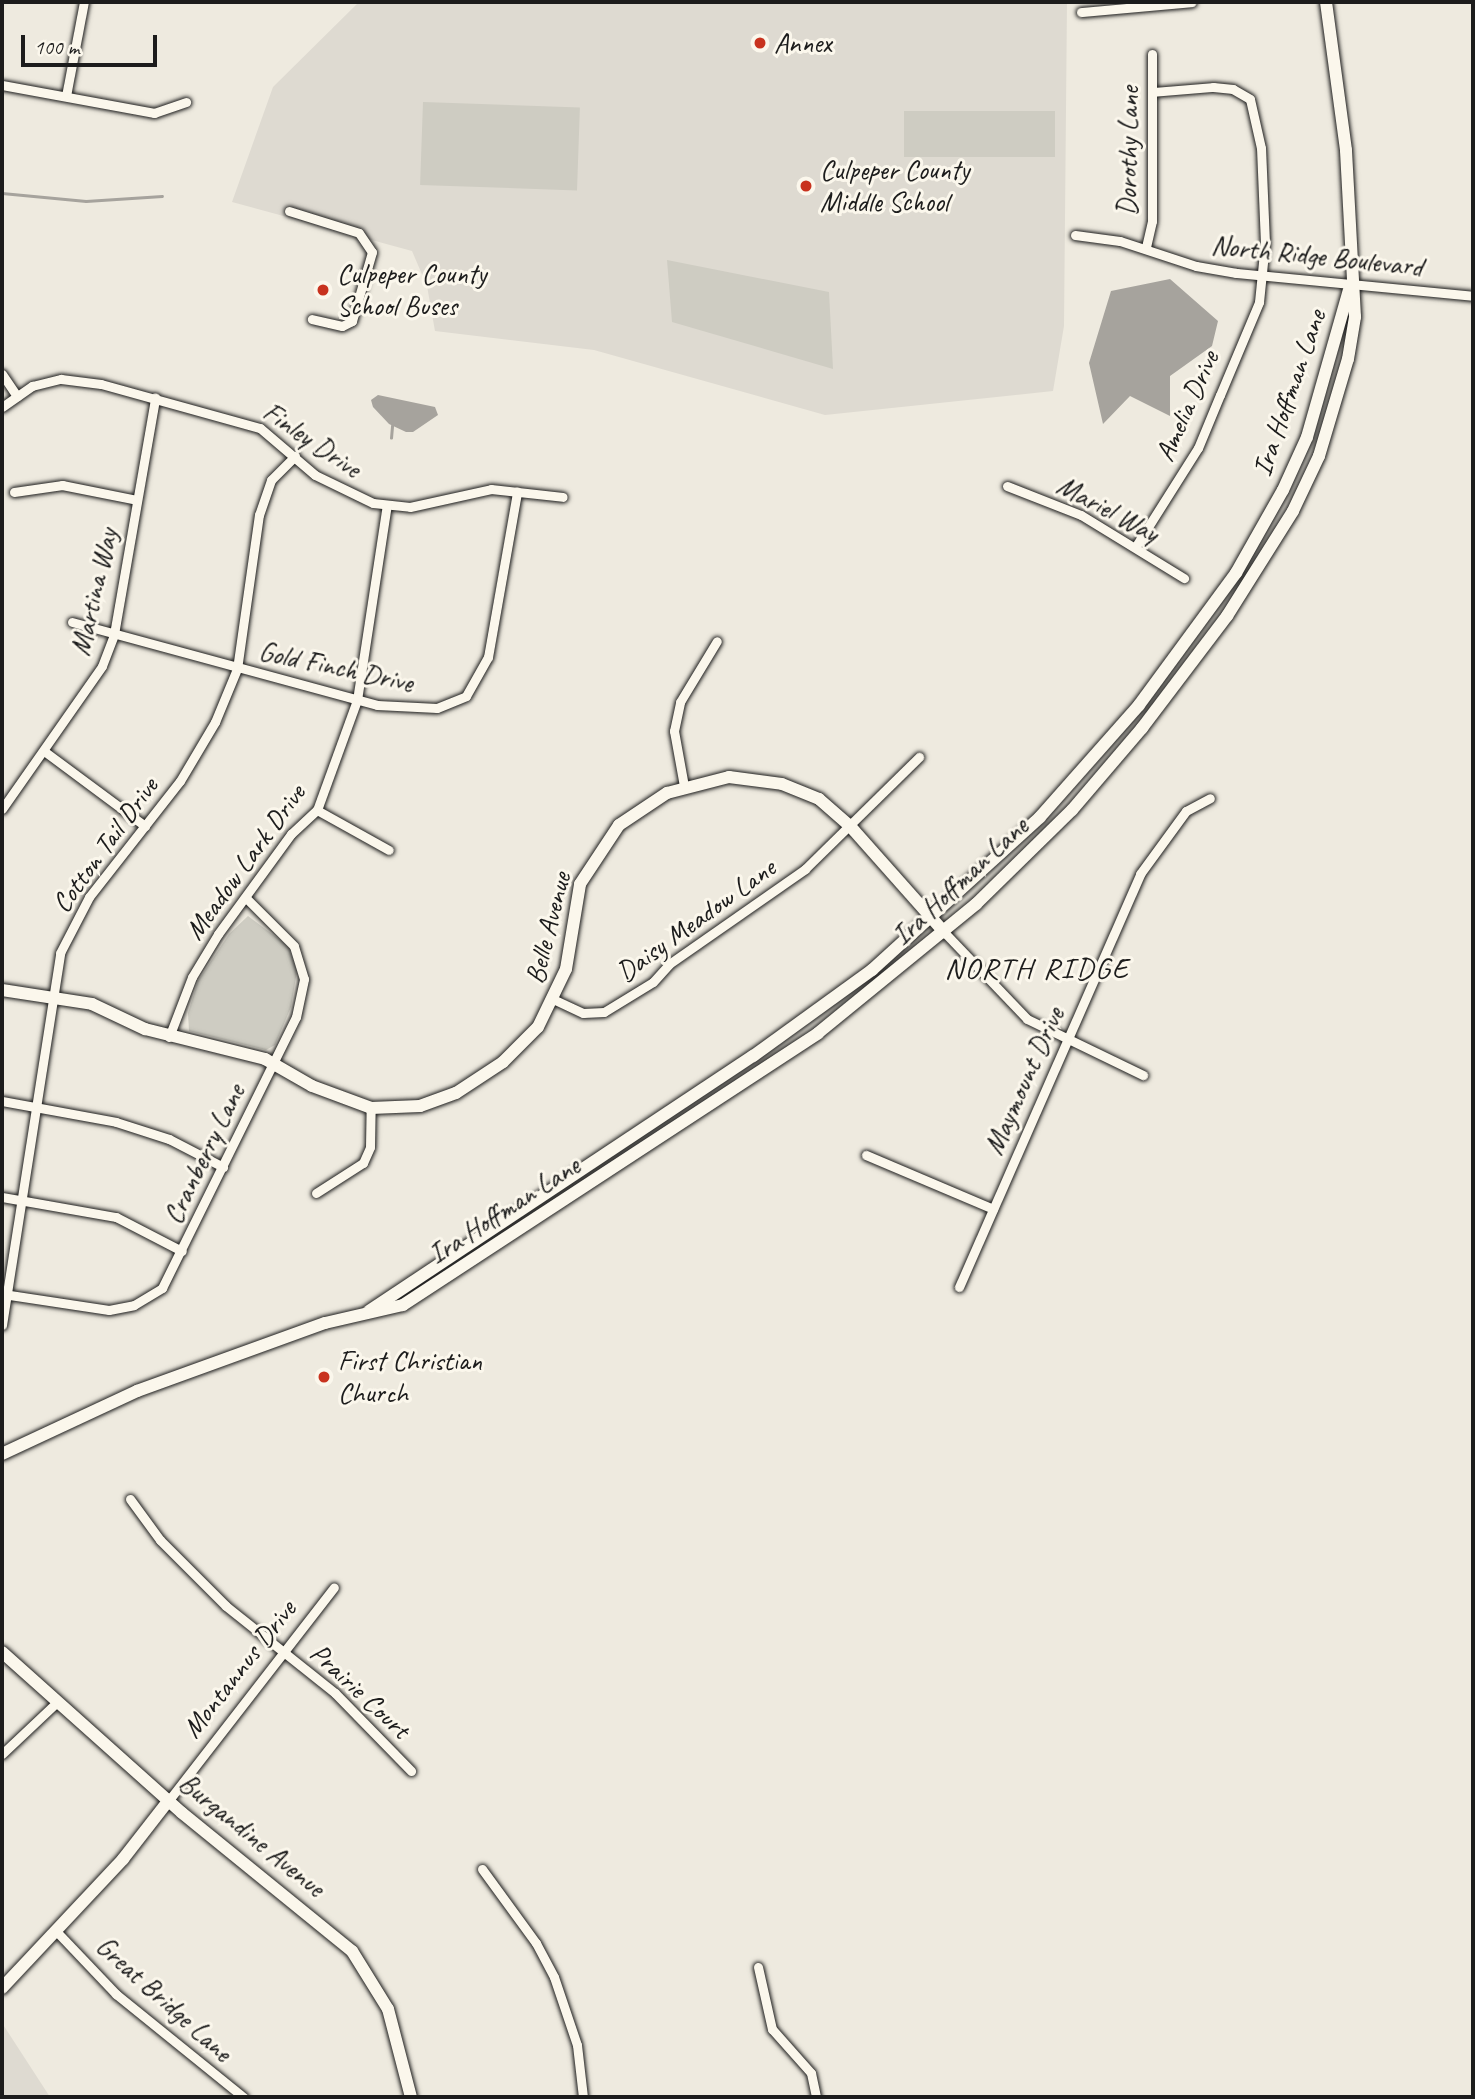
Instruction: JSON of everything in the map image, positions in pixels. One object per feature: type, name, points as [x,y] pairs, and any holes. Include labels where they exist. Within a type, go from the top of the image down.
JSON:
[{"type":"main road","name":"Ira Hoffman Lane","points":[[2,1454],[90,1410],[194,1371],[325,1323],[402,1305],[518,1232],[818,1033],[944,932],[1072,810],[1142,729],[1227,616],[1293,511],[1319,456],[1348,359],[1354,317],[1346,150],[1326,2]]},
{"type":"main road","name":"Ira Hoffman Lane","points":[[366,1313],[406,1282],[753,1056],[872,970],[1040,817],[1139,705],[1206,618],[1283,490],[1307,437],[1351,283]]},
{"type":"main road","name":"Belle Avenue","points":[[2,990],[52,994],[92,1004],[169,1037],[241,1051],[331,1094],[371,1108],[420,1106],[456,1093],[516,1052],[555,1000],[566,969],[576,894],[597,852],[632,814],[684,786],[729,777],[782,784],[819,799],[850,826],[944,932]]},
{"type":"main road","name":"Burgandine Avenue","points":[[2,1652],[56,1703],[169,1800],[352,1951],[388,2008],[411,2097]]},
{"type":"main road","name":"Montannus Drive","points":[[2,1988],[15,1970],[57,1932],[169,1800]]},
{"type":"main road","name":"Montannus Drive","points":[[2,1977],[15,1970]]},
{"type":"street","points":[[66,96],[84,2]]},
{"type":"street","points":[[1080,12],[1192,2]]},
{"type":"street","name":"Dorothy Lane","points":[[1146,247],[1152,222],[1152,54]]},
{"type":"street","points":[[2,85],[154,113],[186,102]]},
{"type":"street","name":"Amelia Drive","points":[[1136,546],[1198,448],[1259,302],[1264,276],[1265,193],[1257,121],[1250,99],[1242,92],[1223,88],[1152,92]]},
{"type":"street","points":[[289,211],[359,233],[372,252],[352,321],[342,326],[312,319]]},
{"type":"street","name":"North Ridge Boulevard","points":[[1075,235],[1146,247],[1196,266],[1264,276],[1473,296]]},
{"type":"street","points":[[2,374],[17,396]]},
{"type":"street","name":"Finley Drive","points":[[2,407],[32,386],[61,379],[155,398],[260,428],[341,491],[387,505],[410,507],[476,490],[564,497]]},
{"type":"street","name":"Martina Way","points":[[2,809],[95,681],[114,634],[155,398]]},
{"type":"street","name":"Cotton Tail Drive","points":[[2,1325],[4,1294],[52,994],[70,929],[180,780],[215,722],[237,669],[259,515],[271,480],[295,456]]},
{"type":"street","points":[[14,492],[62,485],[137,500]]},
{"type":"street","name":"Mariel Way","points":[[1007,486],[1081,515],[1136,546],[1184,578]]},
{"type":"street","name":"Gold Finch Drive","points":[[72,622],[237,669],[356,699],[437,708],[466,696],[477,683],[488,657],[517,492]]},
{"type":"street","name":"Meadow Lark Drive","points":[[169,1037],[192,977],[291,834],[317,810],[356,699],[387,505]]},
{"type":"street","points":[[684,786],[674,731],[680,702],[717,641]]},
{"type":"street","points":[[44,751],[145,826]]},
{"type":"street","name":"Daisy Meadow Lane","points":[[555,1000],[583,1013],[604,1012],[623,1001],[805,869],[919,757]]},
{"type":"street","name":"Maymount Drive","points":[[959,1287],[1144,866],[1186,811],[1210,798]]},
{"type":"street","points":[[317,810],[389,850]]},
{"type":"street","name":"Cranberry Lane","points":[[4,1294],[110,1310],[134,1304],[162,1288],[296,1017],[304,979],[294,946],[246,898]]},
{"type":"street","name":"Belle Avenue","points":[[944,932],[1021,1014],[1143,1075]]},
{"type":"street","points":[[2,1101],[35,1105],[169,1139],[223,1167]]},
{"type":"street","points":[[316,1193],[363,1163],[370,1147],[371,1108]]},
{"type":"street","points":[[866,1155],[993,1209]]},
{"type":"street","points":[[2,1196],[116,1217],[182,1251]]},
{"type":"street","name":"Prairie Court","points":[[130,1499],[159,1540],[258,1636],[283,1652],[375,1730],[411,1771]]},
{"type":"street","name":"Montannus Drive","points":[[169,1800],[334,1587]]},
{"type":"street","points":[[2,1754],[56,1703]]},
{"type":"street","points":[[482,1869],[536,1943],[554,1977],[577,2045],[583,2097]]},
{"type":"street","name":"Great Bridge Lane","points":[[57,1932],[116,1994],[243,2097]]},
{"type":"street","points":[[758,1967],[772,2029],[811,2073],[816,2097]]},
{"type":"shaded area","points":[[359,2],[1067,2],[1064,326],[1053,391],[825,415],[594,350],[435,331],[427,286],[412,251],[232,202],[273,87]]},
{"type":"shaded area","points":[[423,102],[580,107],[577,190],[420,185]]},
{"type":"shaded area","points":[[904,111],[1055,111],[1055,157],[904,157]]},
{"type":"shaded area","points":[[667,260],[829,292],[833,369],[672,322]]},
{"type":"shaded area","points":[[1170,279],[1218,321],[1212,346],[1170,376],[1170,416],[1130,396],[1103,424],[1089,363],[1111,291]]},
{"type":"shaded area","points":[[378,395],[435,407],[438,415],[413,432],[406,432],[389,424],[373,407],[371,400]]},
{"type":"shaded area","points":[[248,916],[288,946],[297,971],[291,1007],[275,1045],[266,1050],[189,1031],[188,1013],[198,981],[229,934]]},
{"type":"shaded area","points":[[2,2023],[50,2097],[2,2097]]},
{"type":"waterway","points":[[2,193],[86,201],[162,196]]},
{"type":"waterway","points":[[391,438],[392,426]]},
{"type":"place","name":"Annex","points":[[760,43]]},
{"type":"place","name":"Culpeper County Middle School","points":[[806,186]]},
{"type":"place","name":"Culpeper County School Buses","points":[[323,290]]},
{"type":"place","name":"First Christian Church","points":[[324,1377]]},
{"type":"district","name":"NORTH RIDGE","points":[[1037,968]]}]
